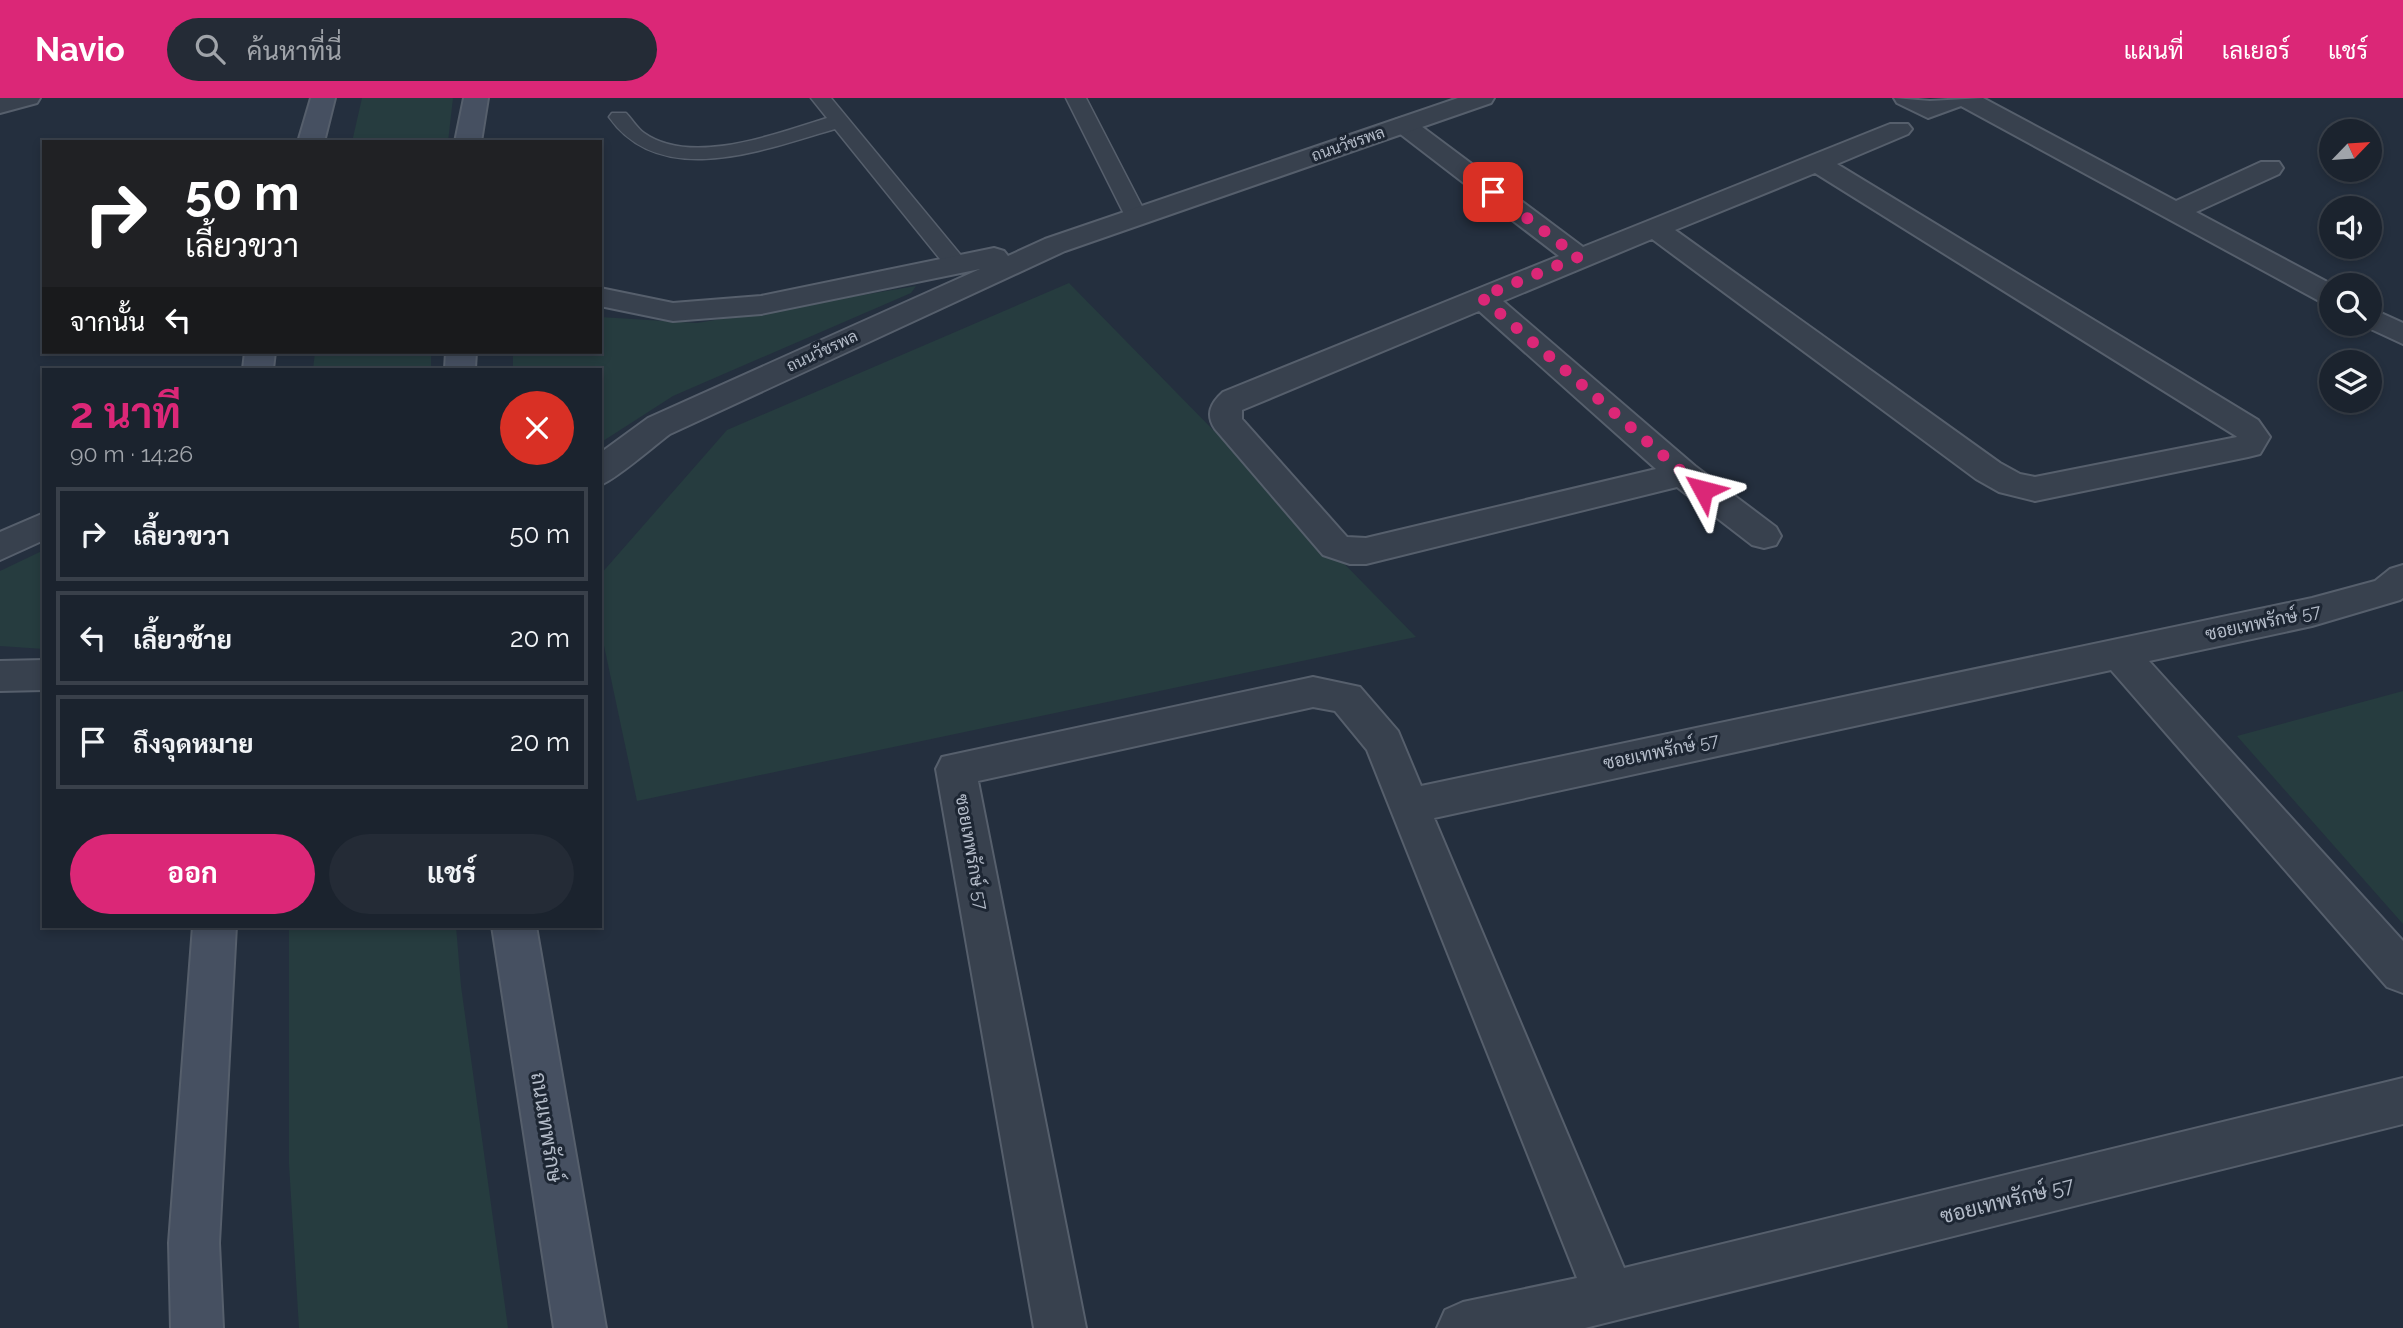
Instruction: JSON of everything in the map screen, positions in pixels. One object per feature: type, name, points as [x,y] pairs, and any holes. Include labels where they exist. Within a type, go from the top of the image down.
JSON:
[{"type":"main road","points":[[312,140],[323,98]]},
{"type":"main road","points":[[468,140],[476,98]]},
{"type":"main road","points":[[197,1328],[194,1242],[214,928]]},
{"type":"main road","name":"ถนนเทพรักษ์","points":[[514,928],[580,1328]]},
{"type":"street","points":[[0,105],[28,98]]},
{"type":"street","name":"ถนนวัชรพล","points":[[602,472],[610,462],[659,426],[1055,245],[1482,98]]},
{"type":"street","points":[[1906,98],[1928,110],[1962,98],[2319,290]]},
{"type":"street","points":[[1404,125],[1578,257]]},
{"type":"street","points":[[1683,474],[1366,551],[1350,551],[1335,546],[1226,421],[1226,407],[1234,399],[1578,257],[1899,129]]},
{"type":"street","points":[[1653,227],[1988,471],[2011,484],[2035,489],[2248,446],[2255,438],[2247,428],[1815,162]]},
{"type":"street","points":[[2174,212],[2270,168]]},
{"type":"street","name":"ถนนวัชรพล","points":[[602,297],[673,312],[761,305],[1055,245]]},
{"type":"street","points":[[1481,297],[1683,474],[1764,536]]},
{"type":"street","points":[[2382,324],[2403,335]]},
{"type":"street","points":[[0,547],[42,526]]},
{"type":"street","name":"ซอยเทพรักษ์ 57","points":[[1409,806],[2312,612],[2387,591],[2403,578]]},
{"type":"street","points":[[2118,652],[2403,973]]},
{"type":"street","points":[[0,676],[42,675]]},
{"type":"street","name":"ซอยเทพรักษ์ 57","points":[[1060,1328],[956,769],[1314,692],[1347,698],[1384,742],[1610,1297]]},
{"type":"street","name":"ซอยเทพรักษ์ 57","points":[[1463,1328],[1610,1297],[2403,1101]]},
{"type":"lane","points":[[821,98],[956,264]]},
{"type":"lane","points":[[1076,98],[1137,218]]},
{"type":"lane","points":[[619,117],[638,138],[677,153],[744,148],[840,121]]},
{"type":"green space","points":[[362,98],[453,98],[448,140],[352,140]]},
{"type":"green space","points":[[1069,283],[1416,637],[637,801],[602,636],[602,573],[727,430]]},
{"type":"green space","points":[[916,286],[911,293],[673,396],[602,442],[602,368],[513,368],[513,354],[602,354],[602,317],[697,323]]},
{"type":"green space","points":[[315,354],[431,354],[431,368],[313,368]]},
{"type":"green space","points":[[42,551],[42,649],[0,646],[0,571]]},
{"type":"green space","points":[[2403,691],[2403,924],[2237,736]]},
{"type":"green space","points":[[289,928],[456,928],[461,986],[508,1328],[299,1328],[289,1164]]},
{"type":"route","points":[[1493,192],[1578,257],[1481,297],[1703,490]]}]
